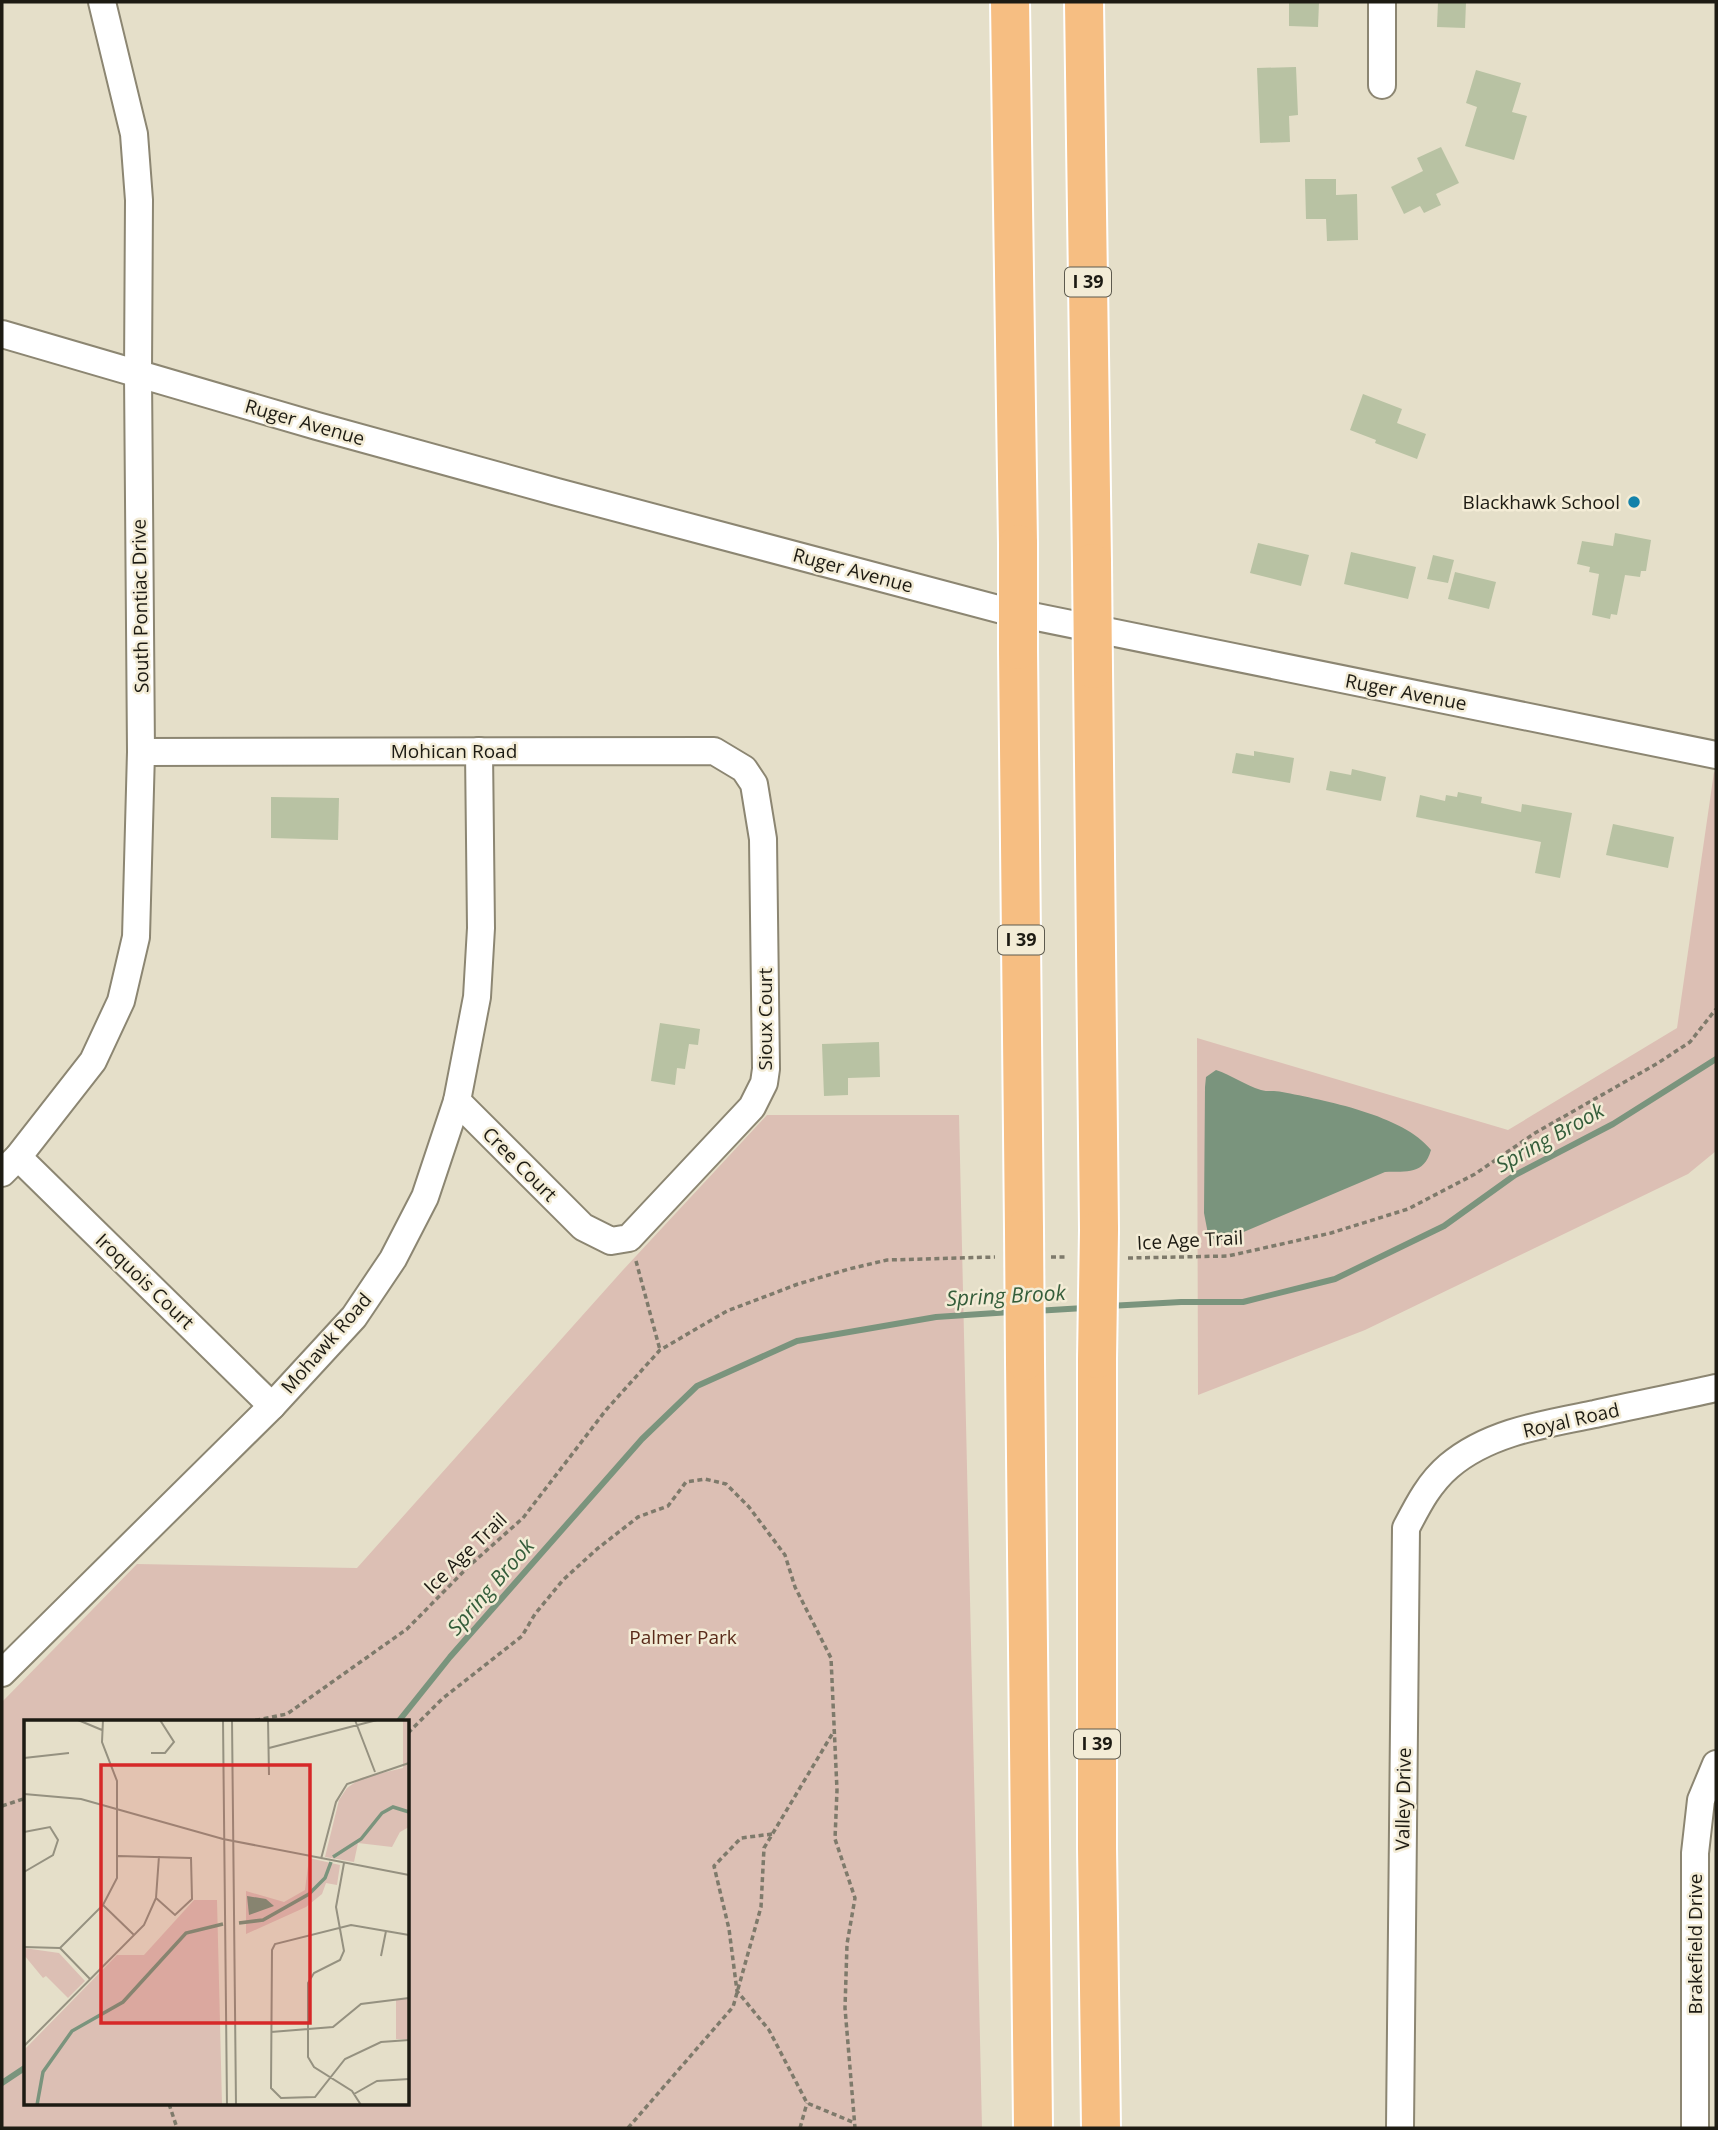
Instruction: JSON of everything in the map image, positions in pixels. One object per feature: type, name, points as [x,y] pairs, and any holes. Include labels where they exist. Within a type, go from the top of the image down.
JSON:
[{"type":"highway","name":"I 39","points":[[1010,2],[1018,650],[1020,1248],[1025,1361],[1033,2128]]},
{"type":"highway","name":"I 39","points":[[1084,2],[1099,1248],[1097,1848],[1101,2128]]},
{"type":"street","name":"South Pontiac Drive","points":[[10,1165],[93,1060],[121,1001],[136,937],[141,752],[139,200],[134,134],[102,2]]},
{"type":"street","points":[[1382,2],[1382,85]]},
{"type":"street","name":"Ruger Avenue","points":[[2,334],[557,492],[1002,610],[1716,755]]},
{"type":"street","name":"Mohawk Road","points":[[2,1673],[272,1406],[355,1317],[393,1259],[425,1197],[457,1101],[477,983],[481,928],[479,751]]},
{"type":"street","name":"Mohican Road","points":[[141,752],[714,751],[744,769],[754,784]]},
{"type":"street","name":"Sioux Court","points":[[629,1238],[752,1107],[764,1083],[767,1054],[763,839],[754,784]]},
{"type":"street","name":"Cree Court","points":[[457,1101],[583,1227],[611,1241],[629,1238]]},
{"type":"street","name":"Iroquois Court","points":[[10,1165],[272,1406]]},
{"type":"street","name":"Royal Road","points":[[1437,1478],[1451,1465],[1488,1442],[1534,1427],[1716,1388]]},
{"type":"street","name":"Valley Drive","points":[[1400,2128],[1406,1528],[1424,1494],[1437,1478]]},
{"type":"street","name":"Brakefield Drive","points":[[1695,2128],[1695,1853],[1701,1800],[1716,1764]]},
{"type":"path","name":"Ice Age Trail","points":[[257,1720],[287,1714],[407,1629],[469,1566],[523,1518],[606,1410],[660,1350],[727,1311],[798,1284],[887,1260],[1020,1248],[1099,1248],[1228,1255],[1331,1233],[1409,1209],[1475,1174],[1535,1133],[1690,1042],[1716,1009]]},
{"type":"path","points":[[629,1238],[660,1350]]},
{"type":"path","points":[[410,1731],[442,1699],[522,1636],[535,1614],[563,1580],[597,1549],[638,1517],[668,1506],[686,1482],[705,1479],[726,1484],[749,1507],[785,1555],[795,1587],[831,1658],[837,1790],[835,1839],[855,1898],[847,1944],[845,2008],[855,2125],[807,2103],[769,2030],[737,1991],[729,1929],[713,1866],[741,1838],[772,1834]]},
{"type":"path","points":[[628,2128],[733,2007],[761,1907],[764,1848],[834,1730]]},
{"type":"path","points":[[2,1806],[24,1799]]},
{"type":"path","points":[[800,2128],[807,2103]]},
{"type":"path","points":[[170,2106],[177,2128]]},
{"type":"green space","points":[[1714,772],[1716,1151],[1688,1174],[1365,1330],[1198,1395],[1197,1038],[1508,1130],[1677,1028]]},
{"type":"green space","name":"Palmer Park","points":[[767,1115],[959,1115],[982,2128],[2,2128],[2,1702],[137,1564],[357,1568],[623,1270]]},
{"type":"shaded area","points":[[1216,1070],[1261,1090],[1319,1100],[1383,1118],[1419,1138],[1431,1150],[1428,1158],[1414,1170],[1385,1172],[1227,1239],[1216,1241],[1208,1234],[1204,1213],[1205,1087],[1206,1077]]},
{"type":"building","points":[[1289,2],[1319,2],[1318,27],[1289,26]]},
{"type":"building","points":[[1438,2],[1466,2],[1465,28],[1437,27]]},
{"type":"building","points":[[1296,67],[1298,115],[1289,116],[1290,142],[1260,143],[1257,68]]},
{"type":"building","points":[[1476,70],[1521,83],[1512,112],[1527,116],[1514,160],[1465,146],[1477,107],[1466,103]]},
{"type":"building","points":[[1441,147],[1459,183],[1436,194],[1441,205],[1424,213],[1420,206],[1404,214],[1391,187],[1423,171],[1417,158]]},
{"type":"building","points":[[1305,179],[1336,179],[1336,195],[1357,194],[1358,240],[1327,241],[1326,219],[1306,219]]},
{"type":"building","points":[[1363,394],[1402,409],[1397,423],[1426,434],[1417,459],[1350,430]]},
{"type":"building","points":[[1615,533],[1651,540],[1646,571],[1641,571],[1640,577],[1625,575],[1617,615],[1611,614],[1610,619],[1592,615],[1599,574],[1589,572],[1590,567],[1577,564],[1582,541],[1613,546]]},
{"type":"building","points":[[1258,543],[1309,555],[1301,586],[1250,573]]},
{"type":"building","points":[[1351,552],[1416,567],[1408,599],[1344,584]]},
{"type":"building","points":[[1433,555],[1454,560],[1448,583],[1427,579]]},
{"type":"building","points":[[1455,572],[1496,582],[1489,609],[1448,599]]},
{"type":"building","points":[[1254,751],[1294,758],[1290,783],[1232,773],[1236,753],[1254,756]]},
{"type":"building","points":[[1352,769],[1386,777],[1381,801],[1326,790],[1330,771],[1351,775]]},
{"type":"building","points":[[1458,792],[1482,797],[1481,803],[1521,812],[1522,804],[1572,813],[1560,878],[1535,873],[1541,842],[1416,817],[1420,795],[1445,801],[1446,795],[1457,797]]},
{"type":"building","points":[[271,797],[339,798],[338,840],[271,838]]},
{"type":"building","points":[[1613,824],[1674,837],[1668,868],[1606,855]]},
{"type":"building","points":[[660,1023],[700,1029],[698,1045],[689,1044],[685,1069],[677,1068],[675,1085],[651,1081]]},
{"type":"building","points":[[879,1042],[880,1077],[848,1078],[848,1095],[824,1096],[822,1044]]},
{"type":"waterway","name":"Spring Brook","points":[[1109,1306],[1243,1302],[1335,1279],[1444,1226],[1515,1175],[1613,1124],[1716,1059]]},
{"type":"waterway","name":"Spring Brook","points":[[1035,1311],[1084,1308]]},
{"type":"waterway","name":"Spring Brook","points":[[400,1720],[450,1657],[642,1439],[697,1386],[797,1341],[936,1317],[1011,1312]]},
{"type":"waterway","name":"Spring Brook","points":[[2,2083],[24,2068]]},
{"type":"place","name":"Blackhawk School","points":[[1634,502]]}]
